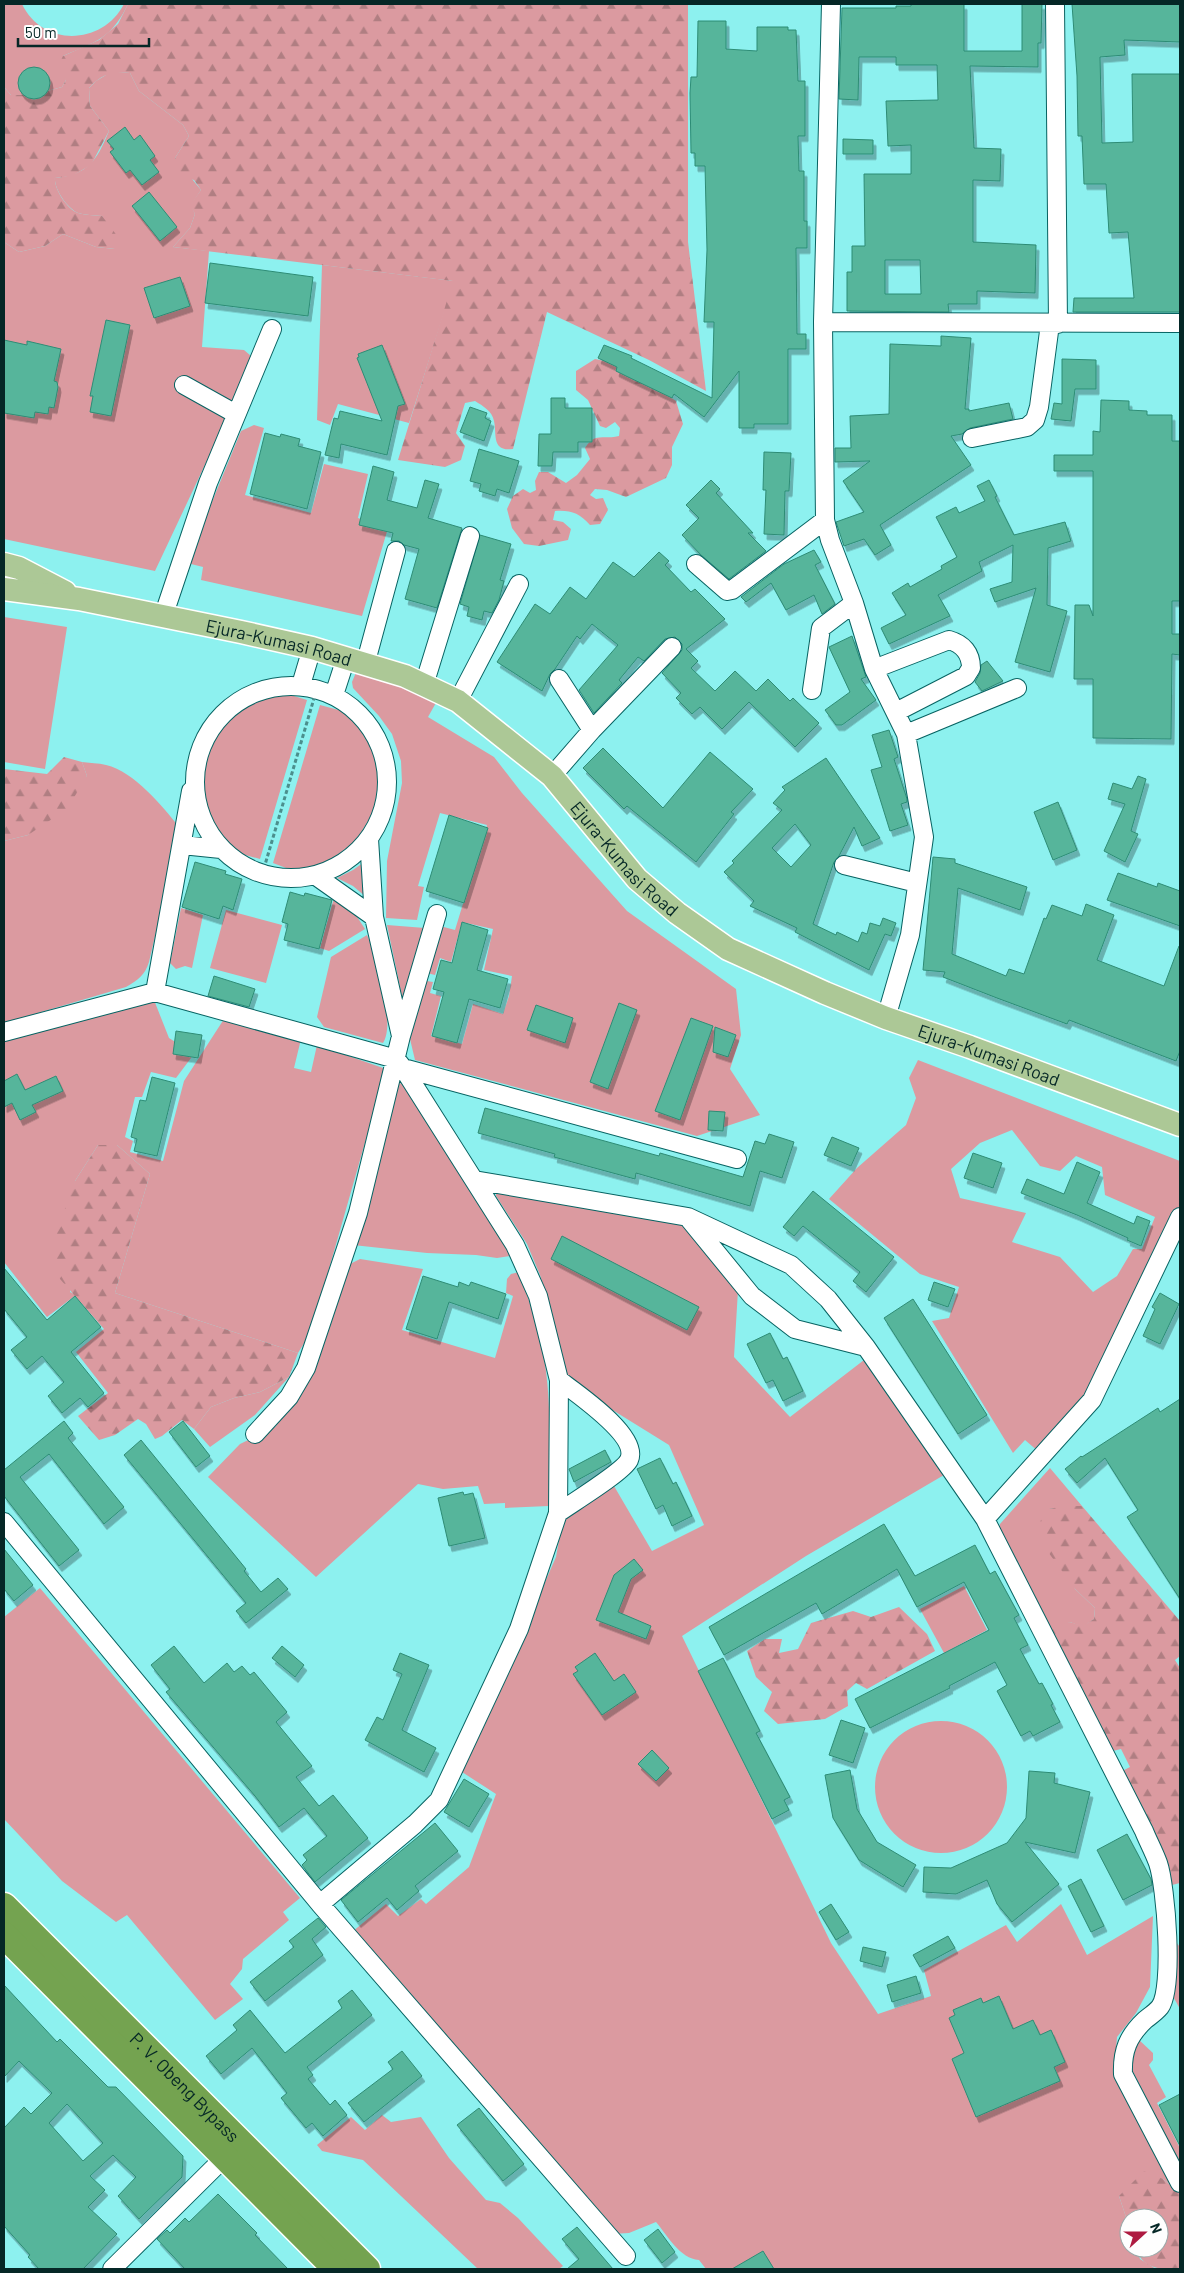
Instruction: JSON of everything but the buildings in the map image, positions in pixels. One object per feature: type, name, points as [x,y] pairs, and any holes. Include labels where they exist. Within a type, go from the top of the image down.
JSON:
[{"type":"highway","name":"P. V. Obeng Bypass","points":[[4,1906],[233,2149],[336,2269]]},
{"type":"highway","name":"P. V. Obeng Bypass","points":[[4,1935],[233,2149],[367,2269]]},
{"type":"main road","points":[[4,564],[19,568],[79,599]]},
{"type":"main road","points":[[4,589],[79,599]]},
{"type":"main road","name":"Ejura-Kumasi Road","points":[[79,599],[312,648],[405,676],[458,701],[552,776],[637,878],[677,913],[728,949],[825,993],[886,1018],[979,1050],[1180,1125]]},
{"type":"street","points":[[831,4],[823,322],[825,520],[830,540],[854,603],[874,669],[906,734],[924,837],[910,935],[886,1018]]},
{"type":"street","points":[[972,438],[1027,427],[1036,420],[1039,407],[1054,324],[1055,4]]},
{"type":"street","points":[[823,322],[1180,323]]},
{"type":"street","points":[[163,617],[208,483],[272,329]]},
{"type":"street","points":[[184,384],[236,414]]},
{"type":"street","points":[[696,564],[727,591],[732,590],[825,520]]},
{"type":"street","points":[[424,685],[470,536]]},
{"type":"street","points":[[334,695],[355,661],[396,551]]},
{"type":"street","points":[[458,701],[520,584]]},
{"type":"street","points":[[812,690],[821,628],[854,603]]},
{"type":"street","points":[[874,669],[948,640],[957,642],[967,653],[971,668],[966,676],[896,712]]},
{"type":"street","points":[[309,686],[312,648]]},
{"type":"street","points":[[552,776],[592,730],[672,648]]},
{"type":"street","points":[[558,679],[592,730]]},
{"type":"street","points":[[155,992],[194,773],[202,743],[218,717],[242,697],[270,686],[309,686],[334,695],[361,715],[380,743],[388,776],[384,809],[369,839],[346,862],[316,876],[289,879],[262,875],[240,864],[221,848],[205,826],[196,800],[194,773]]},
{"type":"street","points":[[906,734],[1017,688]]},
{"type":"street","points":[[369,839],[374,917],[401,1036]]},
{"type":"street","points":[[182,845],[221,848]]},
{"type":"street","points":[[844,865],[917,882]]},
{"type":"street","points":[[316,876],[374,917]]},
{"type":"street","points":[[255,1434],[289,1397],[306,1368],[358,1213],[400,1063],[401,1036],[437,914]]},
{"type":"street","points":[[4,1032],[155,992],[737,1159]]},
{"type":"street","points":[[320,1904],[415,1824],[439,1800],[519,1629],[558,1513],[559,1380],[538,1296],[515,1244],[400,1063]]},
{"type":"street","points":[[474,1180],[688,1217],[790,1265],[828,1299],[866,1347],[986,1519],[1144,1831],[1158,1863],[1165,1901],[1167,1936],[1166,1980],[1161,2006],[1133,2032],[1126,2045],[1122,2058],[1123,2074],[1180,2183]]},
{"type":"street","points":[[688,1217],[752,1296],[795,1329],[866,1347]]},
{"type":"street","points":[[986,1519],[1092,1400],[1180,1217]]},
{"type":"street","points":[[558,1513],[618,1471],[629,1460],[631,1450],[627,1439],[612,1423],[585,1399],[559,1380]]},
{"type":"street","points":[[4,1522],[320,1904],[626,2256]]},
{"type":"street","points":[[112,2269],[233,2149]]},
{"type":"path","points":[[262,875],[309,686]]},
{"type":"green space","points":[[4,4],[22,4],[32,18],[44,28],[58,34],[73,36],[88,34],[102,27],[114,18],[124,4],[128,4],[122,16],[102,38],[63,56],[66,80],[62,87],[33,95],[11,95],[4,87]]},
{"type":"green space","points":[[128,4],[688,4],[688,242],[706,391],[649,360],[547,312],[513,449],[501,448],[498,445],[491,414],[475,401],[465,403],[456,433],[465,446],[461,460],[445,467],[398,460],[453,281],[173,247],[190,228],[195,214],[190,205],[201,190],[194,180],[180,176],[175,158],[189,136],[183,125],[139,91],[130,73],[107,75],[89,88],[90,106],[109,131],[91,165],[72,176],[55,178],[59,193],[74,211],[81,214],[102,216],[118,237],[115,249],[96,247],[63,234],[45,246],[19,252],[4,242],[4,87],[11,95],[33,95],[62,87],[66,80],[57,68],[63,56],[99,40],[118,24]]},
{"type":"green space","points":[[111,72],[130,73],[139,91],[183,125],[189,136],[175,158],[201,190],[191,205],[195,214],[190,228],[173,247],[209,251],[202,347],[244,350],[251,356],[251,367],[155,571],[4,539],[4,242],[19,252],[45,246],[63,234],[96,247],[115,249],[102,216],[81,214],[74,211],[59,193],[55,182],[55,178],[76,173],[83,169],[90,164],[100,150],[109,131],[90,106],[89,88],[96,81]]},
{"type":"green space","points":[[322,265],[454,281],[409,423],[338,404],[330,425],[317,420]]},
{"type":"green space","points":[[595,359],[610,362],[622,371],[652,385],[676,401],[683,424],[672,447],[672,465],[666,478],[626,497],[607,490],[595,489],[590,495],[596,499],[603,498],[608,510],[600,524],[590,525],[574,513],[555,511],[553,520],[563,522],[571,529],[568,540],[539,546],[524,544],[512,528],[507,509],[513,496],[523,489],[530,493],[536,490],[535,481],[539,472],[548,472],[566,483],[577,475],[590,459],[585,448],[592,440],[619,436],[620,428],[615,422],[606,428],[600,426],[588,400],[576,390],[576,371]]},
{"type":"green space","points":[[254,425],[264,428],[245,495],[311,513],[324,464],[368,474],[358,518],[388,528],[362,616],[201,580],[203,567],[187,563],[241,431]]},
{"type":"green space","points":[[4,617],[67,627],[45,769],[4,762]]},
{"type":"green space","points":[[357,670],[393,678],[437,701],[428,717],[494,757],[522,793],[627,911],[736,989],[741,1035],[730,1069],[760,1115],[697,1136],[415,1060],[410,1039],[427,981],[433,982],[430,993],[441,996],[431,1036],[462,1044],[473,1004],[503,1014],[509,996],[512,976],[484,970],[493,929],[462,922],[451,962],[440,958],[435,975],[427,973],[440,926],[455,930],[487,825],[440,813],[418,886],[424,887],[417,920],[386,918],[387,861],[402,783],[401,761],[392,734],[379,716],[353,688],[352,682]]},
{"type":"green space","points":[[281,692],[307,700],[260,859],[238,853],[215,827],[203,794],[205,759],[219,727],[245,704]]},
{"type":"green space","points":[[320,705],[346,712],[370,742],[379,776],[374,811],[356,841],[328,862],[294,871],[273,863]]},
{"type":"green space","points":[[64,757],[82,762],[87,776],[67,809],[28,835],[4,841],[4,769],[47,774]]},
{"type":"green space","points":[[82,762],[106,765],[127,775],[147,791],[180,828],[149,962],[140,977],[126,987],[4,1023],[4,841],[28,835],[87,776]]},
{"type":"green space","points":[[367,860],[366,897],[353,886],[337,878]]},
{"type":"green space","points":[[334,898],[352,909],[365,929],[329,951],[320,948]]},
{"type":"green space","points":[[181,908],[203,915],[192,968],[185,966],[176,969],[170,963]]},
{"type":"green space","points":[[226,910],[282,925],[266,983],[210,968]]},
{"type":"green space","points":[[387,925],[425,928],[403,1001]]},
{"type":"green space","points":[[367,935],[376,958],[384,989],[387,1021],[383,1043],[324,1027],[317,1017],[331,957]]},
{"type":"green space","points":[[154,1000],[169,1038],[194,1054],[176,1078],[151,1072],[142,1097],[135,1097],[125,1137],[133,1141],[130,1152],[163,1161],[184,1081],[224,1019],[301,1039],[294,1068],[311,1072],[317,1045],[386,1069],[311,1332],[298,1353],[115,1293],[150,1174],[117,1145],[98,1145],[75,1181],[70,1292],[76,1295],[47,1317],[4,1262],[4,1038]]},
{"type":"green space","points":[[918,1060],[1180,1161],[1180,1211],[1096,1383],[1039,1452],[1025,1440],[1013,1453],[932,1321],[949,1318],[959,1287],[920,1274],[829,1199],[857,1168],[906,1125],[916,1098],[909,1078]],"holes":[[[1012,1130],[1040,1166],[1060,1171],[1076,1156],[1102,1167],[1105,1195],[1155,1217],[1142,1249],[1133,1249],[1117,1276],[1093,1292],[1060,1257],[1012,1242],[1026,1213],[960,1198],[951,1169],[980,1143]]]},
{"type":"green space","points":[[399,1083],[403,1084],[512,1252],[510,1256],[497,1258],[353,1245],[395,1087]]},
{"type":"green space","points":[[98,1145],[117,1145],[150,1174],[115,1293],[298,1353],[289,1377],[260,1392],[234,1398],[211,1407],[194,1429],[182,1420],[162,1436],[155,1439],[146,1424],[138,1419],[115,1435],[99,1440],[78,1416],[108,1393],[76,1352],[104,1329],[53,1271],[55,1236],[75,1181]]},
{"type":"green space","points":[[496,1190],[677,1223],[687,1229],[738,1290],[734,1357],[790,1417],[864,1360],[944,1475],[806,1556],[682,1636],[831,1943],[878,2014],[931,1996],[924,1970],[1006,1925],[1017,1942],[1061,1904],[1087,1955],[1153,1916],[1150,1987],[1136,2013],[1117,2037],[1115,2064],[1180,2192],[1163,2179],[1119,2196],[1123,2208],[1119,2208],[1119,2258],[1140,2258],[1156,2269],[706,2269],[699,2260],[692,2259],[680,2251],[656,2222],[629,2233],[611,2234],[352,1932],[386,1904],[398,1916],[421,1899],[426,1904],[469,1867],[496,1794],[462,1772],[556,1557],[563,1518],[569,1509],[614,1486],[652,1551],[704,1525],[669,1445],[577,1388],[564,1374],[552,1314],[540,1275],[527,1244],[496,1196]]},
{"type":"green space","points":[[360,1259],[423,1269],[402,1330],[495,1358],[513,1296],[506,1293],[507,1279],[511,1274],[519,1272],[534,1318],[545,1364],[549,1417],[549,1506],[505,1508],[505,1503],[484,1504],[478,1486],[443,1489],[418,1484],[316,1577],[208,1477],[240,1444],[275,1427],[294,1402],[331,1324],[348,1265]]},
{"type":"green space","points":[[289,1377],[255,1415],[210,1447],[194,1429],[211,1407],[234,1398],[260,1392]]},
{"type":"green space","points":[[1050,1468],[1082,1506],[1049,1509],[1075,1589],[1095,1608],[1094,1619],[1083,1627],[1070,1622],[1050,1633],[998,1530],[1000,1524]]},
{"type":"green space","points":[[1064,1506],[1082,1506],[1180,1621],[1180,1656],[1175,1660],[1180,1668],[1180,1883],[1172,1885],[1118,1773],[1130,1767],[1121,1749],[1109,1752],[1050,1633],[1056,1625],[1070,1622],[1083,1626],[1094,1619],[1095,1608],[1075,1589],[1043,1545],[1039,1523],[1049,1509]]},
{"type":"green space","points":[[964,1586],[987,1630],[944,1653],[920,1609]]},
{"type":"green space","points":[[40,1588],[300,1898],[283,1912],[289,1920],[243,1959],[242,1969],[230,1984],[243,1999],[215,2020],[127,1915],[116,1922],[62,1881],[4,1819],[4,1617]]},
{"type":"green space","points":[[899,1607],[927,1634],[935,1651],[867,1689],[856,1683],[847,1691],[848,1706],[825,1719],[778,1724],[764,1711],[772,1692],[756,1677],[747,1651],[765,1639],[782,1639],[779,1653],[798,1649],[811,1623],[853,1611],[871,1617]]},
{"type":"green space","points":[[941,1721],[954,1722],[966,1726],[988,1740],[1002,1762],[1006,1774],[1006,1800],[1002,1812],[988,1834],[966,1848],[954,1852],[941,1853],[928,1852],[916,1848],[894,1834],[880,1812],[876,1800],[875,1787],[876,1774],[880,1762],[894,1740],[916,1726],[928,1722]]},
{"type":"green space","points":[[1172,1937],[1180,1947],[1180,2009],[1170,1991]]},
{"type":"green space","points":[[1138,2039],[1153,2053],[1153,2060],[1149,2065],[1166,2097],[1157,2103],[1180,2148],[1180,2164],[1130,2066],[1130,2059]]},
{"type":"green space","points":[[382,2115],[391,2122],[421,2117],[449,2158],[486,2200],[500,2203],[518,2218],[563,2266],[559,2269],[478,2269],[363,2160],[322,2151],[317,2145],[351,2117],[365,2130]]},
{"type":"green space","points":[[1144,2171],[1163,2179],[1180,2193],[1180,2269],[1153,2267],[1141,2258],[1169,2258],[1169,2208],[1123,2208],[1119,2196]]}]
